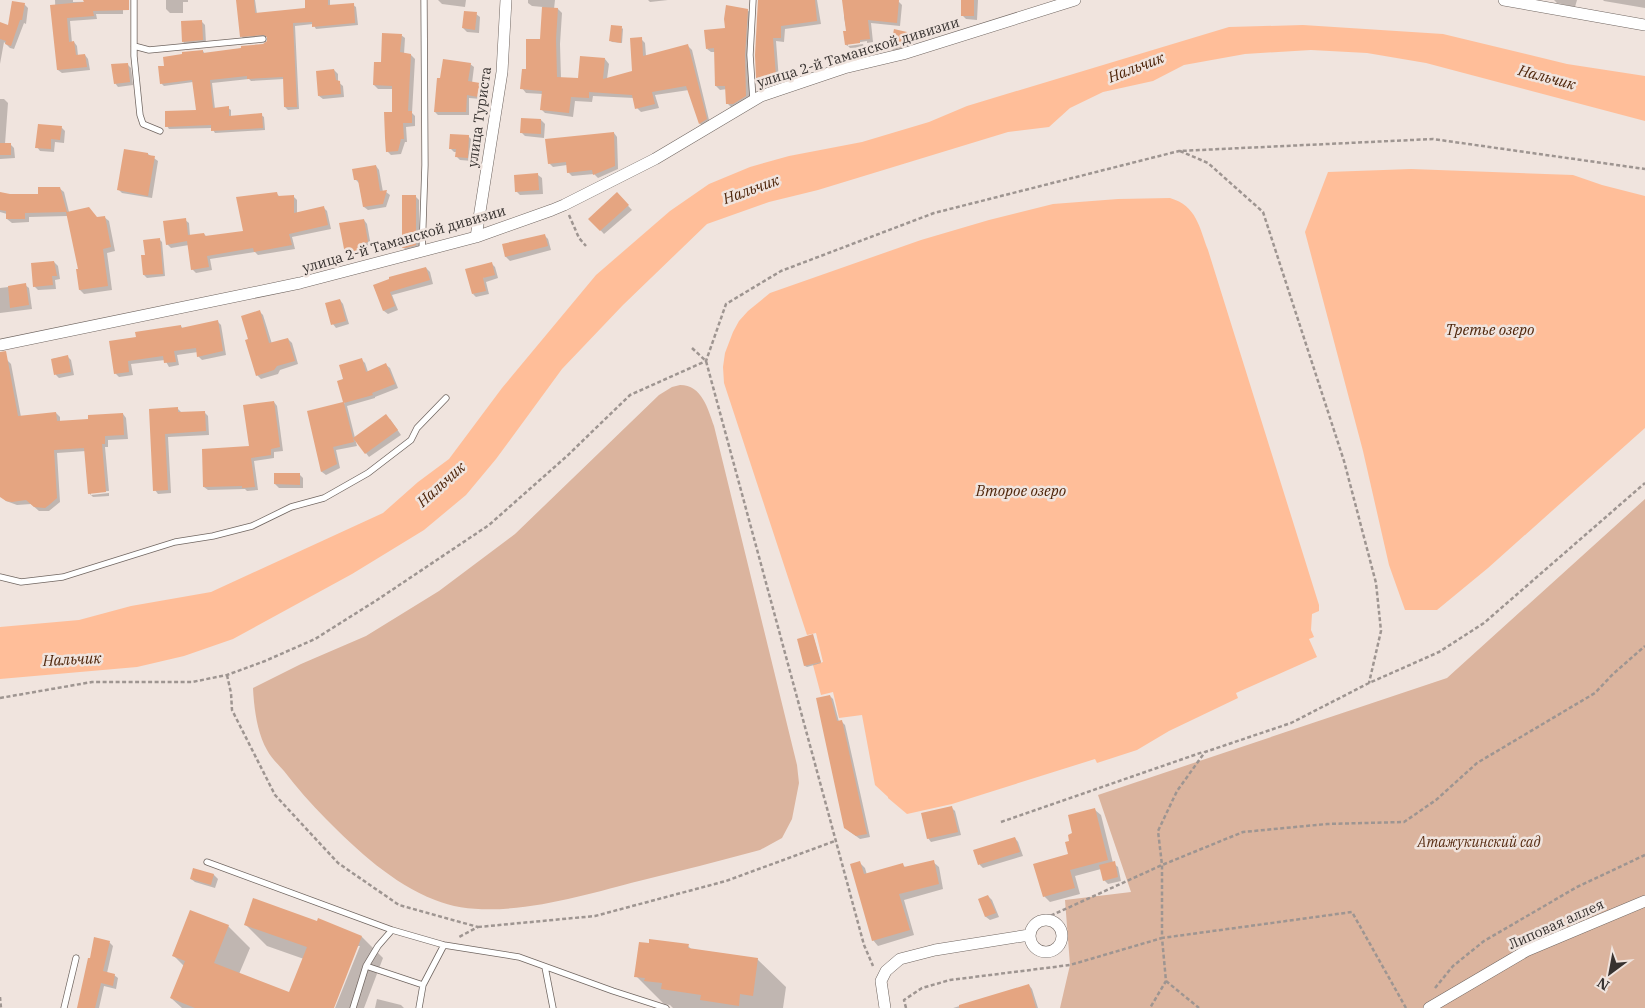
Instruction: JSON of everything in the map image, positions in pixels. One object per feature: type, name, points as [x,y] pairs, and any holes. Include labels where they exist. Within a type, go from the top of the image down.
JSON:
[{"type":"street","name":"улица Туриста","points":[[476,237],[502,72],[506,0]]},
{"type":"street","name":"улица 2-й Таманской дивизии","points":[[0,345],[300,284],[476,237],[564,205],[655,159],[761,96],[844,68],[903,54],[1075,0]]},
{"type":"street","points":[[1504,0],[1645,25]]},
{"type":"street","name":"Липовая аллея","points":[[1429,1008],[1526,951],[1645,901]]},
{"type":"street","points":[[1048,919],[1056,923],[1061,931],[1062,940],[1056,948],[1048,952],[1039,950],[1032,944],[1029,936],[1032,926],[1039,921],[1048,919]]},
{"type":"street","points":[[884,1008],[880,981],[886,971],[900,959],[935,950],[1029,936]]},
{"type":"lane","points":[[134,0],[134,46],[140,114],[143,124],[160,131]]},
{"type":"lane","points":[[422,252],[425,165],[424,0]]},
{"type":"lane","points":[[753,0],[750,55],[753,100]]},
{"type":"lane","points":[[134,46],[149,50],[263,39]]},
{"type":"lane","points":[[0,577],[22,582],[62,577],[175,542],[212,536],[252,526],[291,507],[324,498],[368,473],[411,440],[417,428],[446,398]]},
{"type":"lane","points":[[208,862],[392,930],[444,945],[519,958],[666,1008]]},
{"type":"lane","points":[[353,1008],[366,966],[378,946],[392,930]]},
{"type":"lane","points":[[419,1008],[423,985],[444,945]]},
{"type":"lane","points":[[64,1008],[76,958]]},
{"type":"lane","points":[[366,966],[423,985]]},
{"type":"lane","points":[[545,967],[553,1008]]},
{"type":"path","points":[[0,698],[92,682],[192,682],[227,675],[315,639],[489,525],[568,456],[630,394],[706,361],[726,304],[781,271],[934,213],[1179,151],[1433,139],[1645,169]]},
{"type":"path","points":[[1179,151],[1208,163],[1262,212],[1344,461],[1376,583],[1381,632],[1369,683]]},
{"type":"path","points":[[564,205],[579,238],[586,246]]},
{"type":"path","points":[[692,348],[706,361],[835,842],[864,945],[880,981]]},
{"type":"path","points":[[1001,822],[1291,723],[1369,683],[1439,652],[1484,623],[1645,483]]},
{"type":"path","points":[[1039,921],[1162,865],[1243,832],[1327,824],[1404,822],[1436,800],[1477,763],[1595,694],[1613,674],[1645,646]]},
{"type":"path","points":[[227,675],[232,710],[275,795],[338,864],[399,905],[478,927],[595,916],[726,881],[835,842]]},
{"type":"path","points":[[1150,1008],[1166,981],[1162,938],[1162,865],[1158,831],[1177,791],[1205,752]]},
{"type":"path","points":[[1431,994],[1453,966],[1484,941],[1577,887],[1645,855]]},
{"type":"path","points":[[906,1008],[904,1000],[922,988],[950,980],[1070,965],[1162,938],[1352,912],[1406,1008]]},
{"type":"path","points":[[444,945],[478,927]]},
{"type":"path","points":[[1166,981],[1199,1008]]},
{"type":"path","points":[[0,997],[2,1008]]},
{"type":"green space","points":[[688,386],[699,393],[714,426],[797,765],[799,783],[792,819],[782,838],[760,850],[564,900],[537,905],[483,909],[458,907],[419,893],[376,865],[350,843],[315,808],[273,758],[258,728],[253,688],[301,664],[366,636],[439,591],[515,534],[659,395],[672,387]]},
{"type":"green space","name":"Атажукинский сад","points":[[1645,499],[1645,1008],[1060,1008],[1070,965],[1065,900],[1131,892],[1098,795],[1447,678]]},
{"type":"water","name":"Нальчик","points":[[1303,25],[1443,34],[1567,64],[1645,76],[1645,121],[1426,63],[1367,53],[1311,50],[1245,54],[1184,65],[1153,81],[1103,92],[1070,108],[1049,127],[1008,132],[818,190],[769,202],[707,224],[623,305],[562,369],[496,459],[466,495],[424,530],[352,574],[233,639],[184,656],[137,667],[0,679],[0,627],[79,620],[131,606],[211,592],[383,513],[418,482],[449,459],[502,388],[596,275],[670,211],[709,184],[750,167],[789,156],[862,142],[929,122],[967,106],[1229,27]]},
{"type":"water","name":"Третье озеро","points":[[1411,169],[1573,175],[1645,196],[1645,428],[1488,568],[1437,610],[1405,610],[1389,565],[1363,451],[1305,232],[1328,172]]},
{"type":"water","name":"Второе озеро","points":[[1170,198],[1186,206],[1192,212],[1208,250],[1319,605],[1319,611],[1312,614],[1311,630],[1314,637],[1309,639],[1317,657],[1236,693],[1238,698],[1169,731],[1137,750],[1097,763],[1095,759],[952,804],[907,814],[875,785],[862,715],[839,718],[833,692],[821,695],[813,665],[823,662],[816,633],[807,635],[724,383],[723,367],[725,353],[733,332],[739,321],[748,311],[770,293],[921,240],[1053,204],[1118,199]]},
{"type":"building","points":[[83,0],[129,0],[129,10],[93,11],[94,16],[67,18],[69,42],[74,41],[76,55],[85,54],[87,67],[57,70],[50,5],[84,2]]},
{"type":"building","points":[[236,0],[254,0],[255,13],[305,8],[305,0],[328,0],[328,5],[354,3],[355,23],[312,27],[312,22],[293,23],[297,107],[284,107],[283,77],[247,79],[247,76],[210,80],[213,108],[229,106],[229,116],[262,113],[263,128],[211,131],[211,125],[165,127],[165,111],[196,110],[192,80],[160,84],[158,66],[164,66],[163,57],[182,54],[182,52],[203,50],[203,53],[241,48],[241,46],[263,44],[267,41],[267,37],[264,35],[240,37]]},
{"type":"building","points":[[758,0],[815,0],[817,21],[781,26],[781,38],[773,38],[776,76],[756,78],[755,55]]},
{"type":"building","points":[[842,0],[899,0],[897,23],[868,20],[870,39],[860,40],[860,43],[845,45],[843,31],[846,31]]},
{"type":"building","points":[[961,0],[974,0],[974,16],[961,16]]},
{"type":"building","points":[[12,1],[25,3],[22,20],[20,20],[11,46],[5,44],[6,41],[0,39],[0,22],[8,25]]},
{"type":"building","points":[[726,5],[748,9],[745,55],[746,96],[733,104],[726,104],[725,86],[715,86],[714,48],[706,49],[704,30],[725,28]]},
{"type":"building","points":[[542,7],[558,8],[556,39],[557,77],[578,78],[580,56],[605,58],[603,79],[632,71],[630,38],[642,37],[643,56],[688,44],[707,119],[699,124],[686,86],[652,92],[655,104],[635,109],[632,95],[589,92],[589,98],[571,97],[569,113],[540,110],[542,91],[520,89],[522,69],[526,69],[526,39],[540,39]]},
{"type":"building","points":[[464,11],[477,12],[475,30],[462,28]]},
{"type":"building","points":[[202,20],[203,40],[182,42],[181,21]]},
{"type":"building","points":[[611,25],[622,26],[621,43],[609,41]]},
{"type":"building","points":[[894,29],[907,32],[904,46],[890,49]]},
{"type":"building","points":[[382,33],[402,34],[400,52],[411,54],[408,111],[412,111],[412,123],[403,123],[404,139],[401,139],[398,151],[386,152],[384,112],[392,112],[392,86],[373,85],[374,62],[381,62]]},
{"type":"building","points":[[443,59],[471,63],[468,81],[480,83],[478,97],[467,95],[466,112],[434,112],[437,78],[440,78]]},
{"type":"building","points":[[128,63],[130,82],[114,84],[111,64]]},
{"type":"building","points":[[334,69],[336,80],[340,81],[341,94],[318,96],[316,71]]},
{"type":"building","points":[[521,118],[541,119],[541,134],[520,133]]},
{"type":"building","points":[[38,124],[62,126],[60,140],[51,139],[51,149],[35,148]]},
{"type":"building","points":[[614,132],[615,166],[593,175],[592,170],[567,173],[566,162],[548,164],[545,139]]},
{"type":"building","points":[[450,134],[469,135],[468,158],[455,157],[456,149],[449,149]]},
{"type":"building","points":[[0,143],[11,143],[11,155],[0,155]]},
{"type":"building","points":[[124,149],[155,156],[148,196],[117,190]]},
{"type":"building","points":[[376,165],[380,191],[387,190],[383,204],[363,207],[358,180],[354,180],[352,169]]},
{"type":"building","points":[[538,173],[539,190],[515,192],[514,175]]},
{"type":"building","points":[[38,187],[60,187],[67,212],[89,207],[97,217],[105,216],[111,247],[103,249],[108,286],[79,290],[76,269],[78,269],[66,212],[25,213],[25,219],[6,219],[6,211],[0,210],[0,192],[38,194]]},
{"type":"building","points":[[277,192],[278,196],[294,195],[294,213],[324,206],[328,225],[289,234],[292,245],[254,252],[253,248],[207,256],[209,267],[191,270],[187,241],[166,245],[163,221],[186,218],[188,235],[204,233],[205,236],[243,231],[236,197]]},
{"type":"building","points":[[617,192],[629,205],[600,231],[588,219]]},
{"type":"building","points":[[402,195],[416,195],[416,245],[405,248],[402,248]]},
{"type":"building","points":[[364,219],[368,242],[364,243],[366,250],[345,254],[339,223]]},
{"type":"building","points":[[545,234],[548,246],[505,257],[502,244]]},
{"type":"building","points":[[160,238],[163,274],[143,275],[141,255],[145,255],[143,240]]},
{"type":"building","points":[[54,261],[57,276],[52,276],[53,285],[33,287],[31,263]]},
{"type":"building","points":[[492,262],[495,275],[483,278],[486,291],[472,294],[465,269]]},
{"type":"building","points":[[426,267],[430,280],[390,292],[395,306],[383,311],[373,285],[389,279],[389,277]]},
{"type":"building","points":[[26,283],[29,305],[10,308],[8,286]]},
{"type":"building","points":[[340,299],[346,321],[331,325],[325,303]]},
{"type":"building","points":[[260,310],[269,343],[288,338],[295,361],[277,366],[274,370],[256,376],[245,340],[248,339],[241,316]]},
{"type":"building","points":[[218,320],[223,351],[197,357],[196,348],[174,351],[176,362],[164,363],[163,356],[128,361],[129,372],[114,374],[109,341],[136,337],[135,332],[181,325],[181,328]]},
{"type":"building","points":[[6,351],[18,416],[56,412],[57,421],[88,419],[88,415],[123,413],[124,435],[105,436],[105,444],[102,444],[106,492],[88,494],[84,448],[54,450],[57,498],[45,508],[34,507],[26,500],[12,502],[0,497],[0,352]]},
{"type":"building","points":[[68,355],[71,372],[54,375],[51,359]]},
{"type":"building","points":[[362,358],[366,372],[386,363],[395,384],[372,393],[373,395],[344,403],[354,442],[333,447],[337,464],[321,472],[307,411],[343,402],[337,381],[343,379],[339,365]]},
{"type":"building","points":[[274,401],[280,447],[271,449],[271,455],[251,458],[255,487],[203,487],[202,449],[249,446],[243,405]]},
{"type":"building","points":[[178,407],[178,412],[205,411],[206,431],[165,434],[168,490],[153,491],[149,409]]},
{"type":"building","points":[[386,414],[398,430],[365,454],[353,438]]},
{"type":"building","points":[[274,473],[300,473],[300,485],[274,484]]},
{"type":"building","points":[[813,634],[821,662],[804,666],[797,639]]},
{"type":"building","points":[[830,695],[837,721],[842,720],[867,834],[856,836],[844,828],[816,698]]},
{"type":"building","points":[[952,806],[958,832],[927,839],[921,813]]},
{"type":"building","points":[[1095,808],[1108,860],[1070,870],[1075,888],[1043,897],[1033,864],[1068,854],[1065,842],[1069,841],[1068,835],[1072,833],[1068,815]]},
{"type":"building","points":[[1015,837],[1020,852],[978,865],[973,850]]},
{"type":"building","points":[[934,860],[939,884],[899,894],[910,930],[872,941],[850,864],[860,861],[864,874],[903,863],[904,867]]},
{"type":"building","points":[[1115,861],[1118,877],[1103,881],[1099,865]]},
{"type":"building","points":[[193,868],[214,874],[211,885],[190,879]]},
{"type":"building","points":[[988,895],[996,913],[985,917],[978,899]]},
{"type":"building","points":[[253,898],[317,921],[318,918],[362,936],[334,1008],[195,1008],[170,998],[185,961],[172,956],[190,910],[229,925],[214,963],[289,992],[307,947],[244,925]]},
{"type":"building","points":[[94,937],[110,941],[103,971],[115,974],[113,986],[101,983],[95,1008],[77,1008],[88,958],[90,958]]},
{"type":"building","points":[[649,939],[689,944],[688,948],[758,958],[753,996],[740,994],[739,1006],[700,1000],[701,995],[661,989],[662,983],[644,981],[645,978],[634,977],[639,942],[649,943]]},
{"type":"building","points":[[1029,984],[1036,1008],[959,1008],[959,1005]]}]
